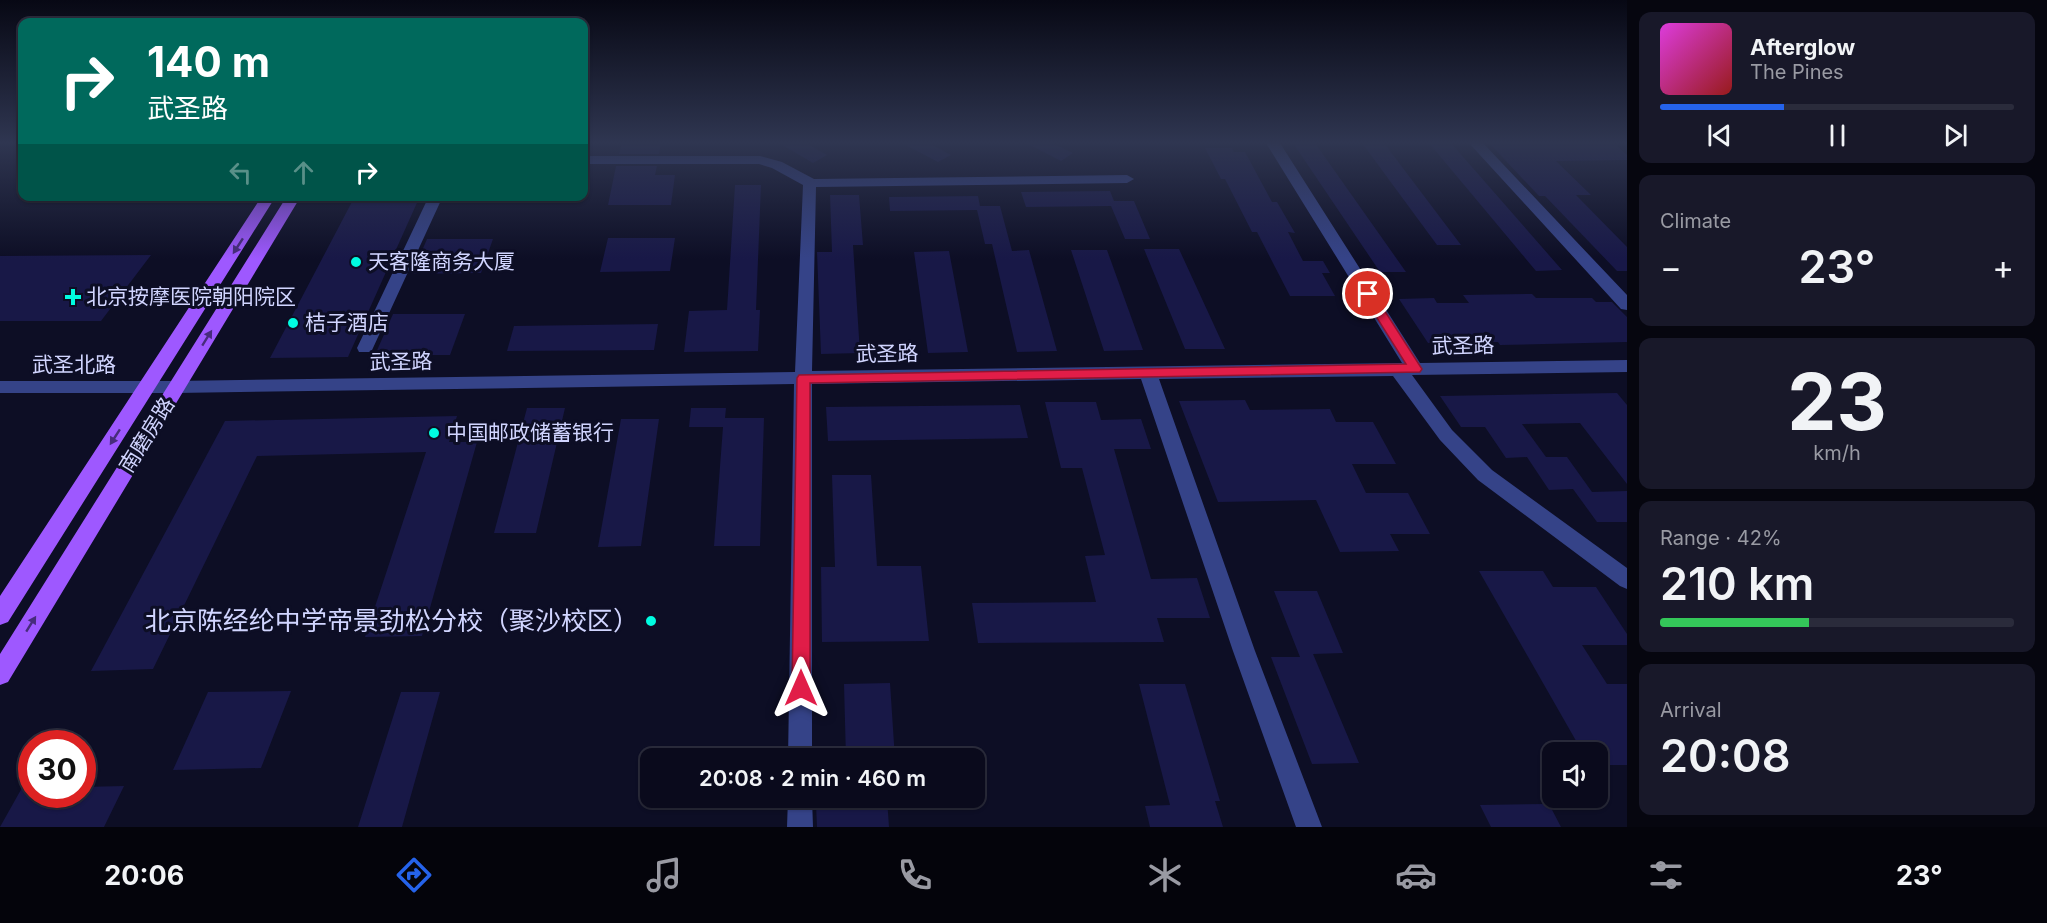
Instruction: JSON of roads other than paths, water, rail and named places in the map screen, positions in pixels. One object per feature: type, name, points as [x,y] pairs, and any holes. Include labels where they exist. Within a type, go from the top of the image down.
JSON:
[{"type":"main road","name":"南磨房路","points":[[0,615],[266,201]]},
{"type":"main road","name":"南磨房路","points":[[0,674],[291,201]]},
{"type":"street","points":[[809,182],[923,182]]},
{"type":"street","points":[[1297,182],[1446,435],[1485,475],[1627,580]]},
{"type":"street","points":[[1512,182],[1627,305]]},
{"type":"street","points":[[800,748],[803,378],[809,188],[812,183]]},
{"type":"street","points":[[366,348],[434,201]]},
{"type":"street","name":"武圣路","points":[[147,388],[1627,366]]},
{"type":"street","points":[[1148,373],[1244,651],[1309,827]]},
{"type":"street","name":"武圣北路","points":[[0,387],[147,388]]},
{"type":"street","points":[[800,808],[800,827]]},
{"type":"place","name":"天客隆商务大厦","points":[[356,262]]},
{"type":"place","name":"北京按摩医院朝阳院区","points":[[73,297]]},
{"type":"place","name":"桔子酒店","points":[[293,323]]},
{"type":"place","name":"中国邮政储蓄银行","points":[[434,433]]},
{"type":"place","name":"北京陈经纶中学帝景劲松分校（聚沙校区）","points":[[651,621]]}]
